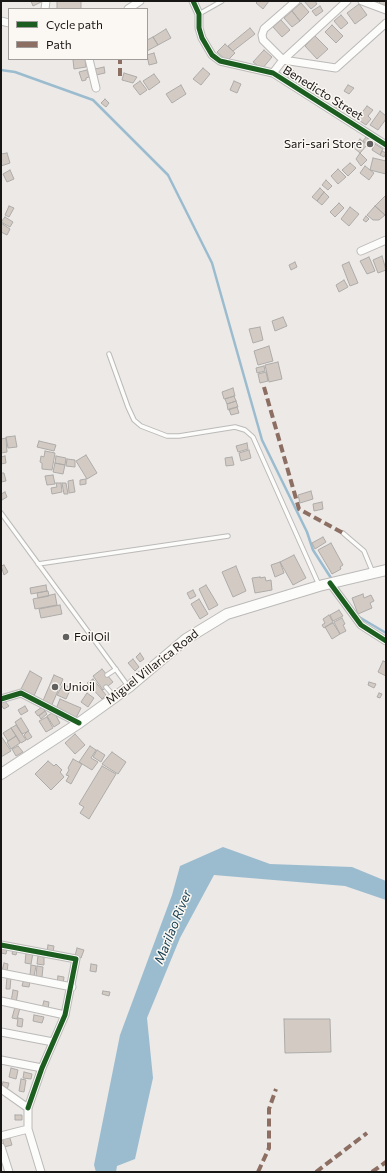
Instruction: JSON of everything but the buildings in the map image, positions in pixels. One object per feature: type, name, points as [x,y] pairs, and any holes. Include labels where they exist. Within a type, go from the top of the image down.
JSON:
[{"type":"main road","name":"Miguel Villarica Road","points":[[1,774],[79,723],[128,687],[186,639],[227,614],[330,583],[386,570]]},
{"type":"street","points":[[130,8],[140,1]]},
{"type":"street","name":"Benedicto Street","points":[[193,1],[199,14],[199,28],[212,55],[220,61],[232,65],[273,73],[386,145]]},
{"type":"street","points":[[296,1],[264,29],[262,35],[263,40],[283,60],[336,68],[386,23]]},
{"type":"street","points":[[273,73],[283,60],[347,1]]},
{"type":"street","points":[[362,1],[386,10]]},
{"type":"street","points":[[89,60],[96,88]]},
{"type":"street","points":[[361,251],[386,240]]},
{"type":"street","points":[[330,583],[361,625],[386,641]]},
{"type":"street","points":[[1,699],[21,693],[79,723]]},
{"type":"street","points":[[1,945],[76,959],[72,987],[65,1015],[42,1068],[28,1108],[28,1129],[40,1172]]},
{"type":"street","points":[[1,973],[72,987]]},
{"type":"street","points":[[1,1000],[65,1015]]},
{"type":"street","points":[[1,1032],[53,1042]]},
{"type":"street","points":[[1,1060],[42,1068]]},
{"type":"street","points":[[1,1089],[28,1108]]},
{"type":"street","points":[[1,1136],[28,1129]]},
{"type":"street","points":[[1,1147],[9,1172]]},
{"type":"lane","points":[[199,14],[222,1]]},
{"type":"lane","points":[[109,354],[128,408],[134,420],[141,426],[167,436],[179,436],[235,427],[245,430],[253,437],[320,586]]},
{"type":"lane","points":[[1,513],[128,687]]},
{"type":"lane","points":[[343,533],[364,551],[373,574]]},
{"type":"lane","points":[[38,564],[228,536]]},
{"type":"lane","points":[[107,675],[116,669]]},
{"type":"lane","points":[[106,687],[114,697]]},
{"type":"water","name":"Marilao River","points":[[223,847],[270,864],[352,867],[386,881],[386,900],[345,886],[214,875],[180,938],[147,1018],[153,1078],[135,1159],[117,1166],[116,1172],[96,1172],[94,1165],[120,1035],[172,895],[180,866]]},
{"type":"waterway","points":[[1,70],[15,72],[93,100],[168,175],[212,263],[262,440],[307,532],[313,550],[331,578]]},
{"type":"waterway","points":[[359,617],[386,633]]},
{"type":"marked path","points":[[120,60],[120,76]]},
{"type":"marked path","points":[[264,387],[299,509],[343,533]]},
{"type":"marked path","points":[[258,1172],[269,1148],[269,1109],[276,1089]]},
{"type":"marked path","points":[[316,1172],[367,1133]]},
{"type":"marked path","points":[[372,1172],[386,1162]]},
{"type":"cycle path","points":[[193,1],[199,14],[199,28],[202,38],[212,55],[220,61],[273,73],[386,145]]},
{"type":"cycle path","points":[[330,583],[361,625],[386,641]]},
{"type":"cycle path","points":[[1,699],[21,693],[79,723]]},
{"type":"cycle path","points":[[1,945],[76,959],[65,1015],[42,1068],[28,1108]]},
{"type":"place","name":"Sari-sari Store","points":[[370,144]]},
{"type":"place","name":"FoilOil","points":[[66,637]]},
{"type":"place","name":"Unioil","points":[[55,687]]}]
